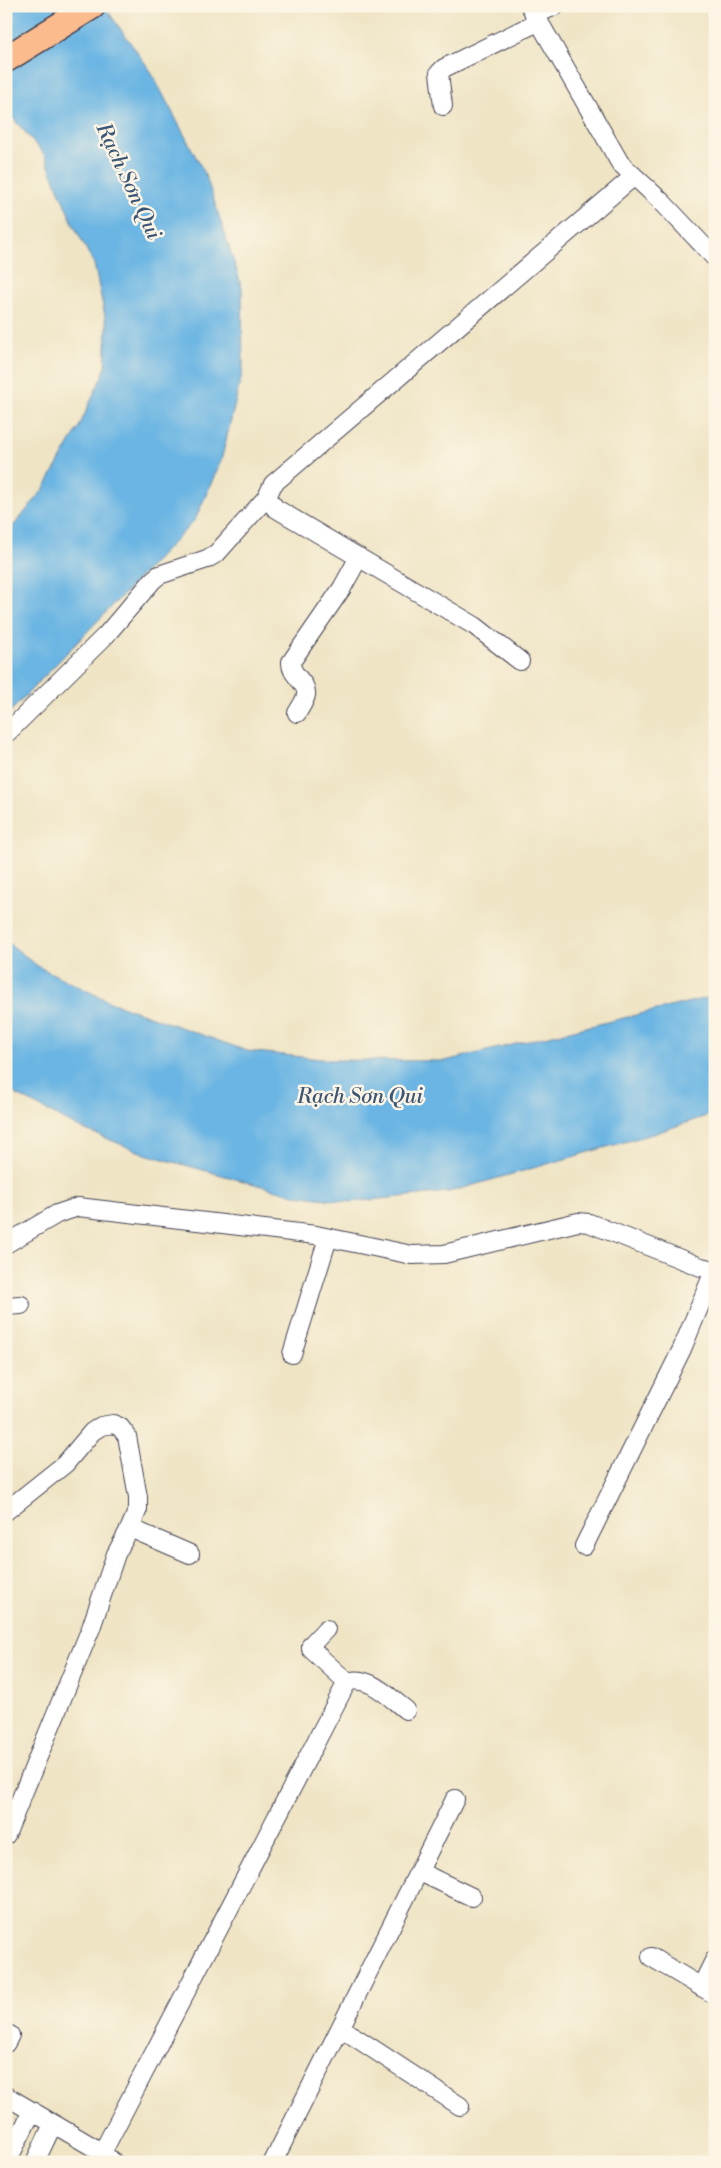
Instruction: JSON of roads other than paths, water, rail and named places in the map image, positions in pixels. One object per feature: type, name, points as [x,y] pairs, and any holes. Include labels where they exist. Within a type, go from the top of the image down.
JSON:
[{"type":"highway","points":[[6,59],[92,6]]},
{"type":"street","points":[[443,106],[439,73],[444,68],[534,14],[555,6]]},
{"type":"street","points":[[534,14],[620,163],[662,202],[715,258]]},
{"type":"street","points":[[8,732],[106,635],[152,580],[159,575],[207,559],[217,553],[266,497],[273,484],[634,177]]},
{"type":"street","points":[[266,497],[275,508],[475,626],[520,661]]},
{"type":"street","points":[[297,713],[306,696],[306,691],[290,668],[291,662],[342,588],[358,557]]},
{"type":"street","points":[[6,1244],[57,1214],[78,1207],[328,1238],[412,1256],[444,1254],[578,1222],[589,1223],[714,1270],[682,1349],[584,1546]]},
{"type":"street","points":[[292,1354],[328,1238]]},
{"type":"street","points":[[6,1511],[65,1464],[92,1432],[101,1426],[113,1424],[120,1427],[127,1436],[138,1497],[138,1509],[116,1554],[91,1628],[6,1835]]},
{"type":"street","points":[[130,1528],[190,1554]]},
{"type":"street","points":[[326,1629],[311,1645],[311,1649],[314,1654],[347,1682]]},
{"type":"street","points":[[6,2096],[108,2157],[347,1682],[354,1680],[366,1682],[406,1710]]},
{"type":"street","points":[[274,2162],[455,1799]]},
{"type":"street","points":[[420,1872],[472,1897]]},
{"type":"street","points":[[651,1956],[708,1991],[715,1959]]},
{"type":"street","points":[[341,2028],[460,2106]]},
{"type":"street","points":[[8,2162],[32,2111]]},
{"type":"street","points":[[35,2162],[53,2124]]},
{"type":"water","name":"Rạch Sơn Qui","points":[[6,6],[104,6],[150,70],[206,176],[242,287],[243,370],[221,461],[195,520],[6,716],[6,535],[43,490],[79,427],[105,369],[107,325],[94,264],[72,222],[44,154],[6,110]]},
{"type":"water","name":"Rạch Sơn Qui","points":[[6,941],[39,967],[110,1002],[247,1051],[330,1060],[445,1061],[715,996],[715,1113],[656,1133],[449,1192],[350,1202],[295,1195],[148,1155],[78,1127],[6,1089]]}]
